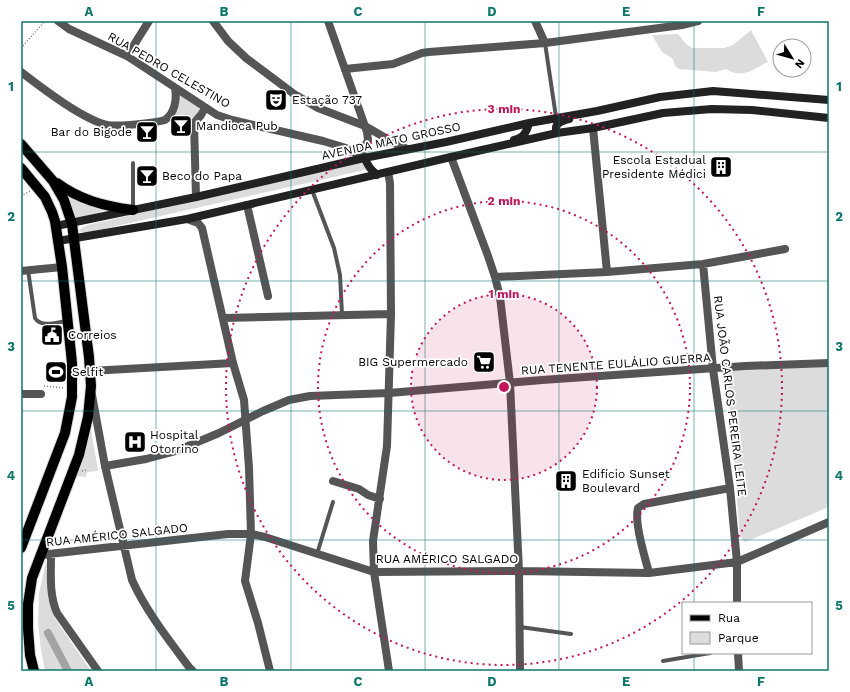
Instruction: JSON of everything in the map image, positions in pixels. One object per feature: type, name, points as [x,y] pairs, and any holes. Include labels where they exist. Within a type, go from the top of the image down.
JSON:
[{"type":"main road","name":"AVENIDA MATO GROSSO","points":[[56,224],[72,224],[364,158],[446,142],[529,122],[597,111],[660,97],[713,91],[829,100]]},
{"type":"main road","points":[[58,241],[186,219],[451,157],[663,113],[712,109],[752,110],[829,118]]},
{"type":"main road","points":[[557,134],[555,129],[556,125],[561,122],[597,111]]},
{"type":"main road","points":[[482,151],[489,146],[518,140],[527,130],[529,122]]},
{"type":"main road","points":[[446,142],[450,150],[451,157]]},
{"type":"main road","points":[[21,144],[53,180],[71,193],[85,200],[102,205],[133,210]]},
{"type":"main road","points":[[364,158],[370,168],[378,175]]},
{"type":"main road","points":[[21,168],[45,197],[56,224],[72,363],[72,397],[65,433],[21,548]]},
{"type":"main road","points":[[34,671],[30,655],[28,629],[28,604],[32,578],[79,455],[88,417],[91,386],[75,239],[64,200],[53,180]]},
{"type":"main road","points":[[62,267],[71,270],[74,274],[81,339],[89,357]]},
{"type":"street","name":"RUA PEDRO CELESTINO","points":[[58,21],[69,29],[127,56],[217,115],[232,120],[323,141],[346,148],[364,158]]},
{"type":"street","points":[[127,56],[149,21]]},
{"type":"street","points":[[214,21],[228,41],[246,58],[294,94],[318,108],[365,126],[407,149]]},
{"type":"street","points":[[328,21],[365,126],[368,140],[362,152],[364,158]]},
{"type":"street","points":[[535,21],[545,43]]},
{"type":"street","points":[[345,69],[393,64],[422,53],[429,52],[545,43],[675,23],[698,21]]},
{"type":"street","points":[[21,72],[84,115],[108,125],[165,120],[170,116],[173,110],[176,97],[175,88]]},
{"type":"street","points":[[196,197],[194,122],[205,108]]},
{"type":"street","points":[[593,128],[607,272]]},
{"type":"street","points":[[451,157],[496,277],[500,298],[510,383],[519,571],[520,671]]},
{"type":"street","points":[[388,172],[390,183],[391,314],[389,393],[387,446],[374,541],[374,572],[389,671]]},
{"type":"street","points":[[247,205],[268,296]]},
{"type":"street","points":[[186,219],[198,223],[202,228],[233,363],[244,400],[249,468],[250,534],[245,581],[258,623],[270,671]]},
{"type":"street","points":[[496,277],[607,272],[703,264],[785,249]]},
{"type":"street","name":"RUA JOÃO CARLOS PEREIRA LEITE","points":[[703,264],[714,369],[730,488],[737,562],[738,602]]},
{"type":"street","points":[[24,270],[62,267]]},
{"type":"street","points":[[223,318],[391,314]]},
{"type":"street","points":[[90,371],[233,363]]},
{"type":"street","name":"RUA TENENTE EULÁLIO GUERRA","points":[[105,466],[146,459],[176,451],[219,433],[263,411],[290,400],[310,396],[389,393],[745,366],[829,363]]},
{"type":"street","points":[[91,386],[105,466],[132,580],[139,595],[158,625],[188,667],[193,671]]},
{"type":"street","points":[[21,394],[43,390]]},
{"type":"street","points":[[333,481],[359,489],[368,495],[380,499]]},
{"type":"street","points":[[649,573],[638,523],[638,508],[644,504],[730,488]]},
{"type":"street","name":"RUA AMÉRICO SALGADO","points":[[40,555],[228,534],[250,534],[265,537],[374,572],[519,571],[649,573],[737,562],[829,522]]},
{"type":"street","points":[[51,554],[53,604],[57,613],[98,671]]},
{"type":"street","points":[[738,654],[739,671]]},
{"type":"lane","points":[[545,43],[556,117]]},
{"type":"lane","points":[[133,162],[133,210]]},
{"type":"lane","points":[[312,190],[334,248],[340,275],[342,314]]},
{"type":"lane","points":[[24,270],[37,322],[42,324],[68,321]]},
{"type":"lane","points":[[317,554],[333,502]]},
{"type":"lane","points":[[520,627],[571,634]]},
{"type":"lane","points":[[663,661],[704,654]]},
{"type":"path","points":[[21,48],[45,21]]},
{"type":"path","points":[[43,390],[59,388]]},
{"type":"green space","points":[[751,30],[768,62],[743,73],[732,72],[726,69],[716,72],[679,69],[675,66],[673,59],[662,52],[652,35],[678,34],[686,44],[692,48],[724,48],[733,45]]},
{"type":"green space","points":[[178,93],[199,106],[199,111],[197,115],[189,119],[170,122]]},
{"type":"green space","points":[[360,162],[369,169],[90,232],[79,231],[81,228],[88,225]]},
{"type":"green space","points":[[66,197],[91,206],[106,210],[75,220]]},
{"type":"green space","points":[[829,361],[829,507],[745,542],[740,537],[727,374],[734,368]]},
{"type":"green space","points":[[91,429],[98,471],[87,472],[86,477],[76,476]]},
{"type":"green space","points":[[46,561],[48,597],[54,617],[91,671],[45,671],[38,625],[39,593]]},
{"type":"waterway","points":[[48,633],[68,671]]},
{"type":"place","name":"Estação 737","points":[[276,100]]},
{"type":"place","name":"Mandioca Pub","points":[[181,126]]},
{"type":"place","name":"Bar do Bigode","points":[[147,132]]},
{"type":"place","name":"Escola Estadual Presidente Médici","points":[[721,167]]},
{"type":"place","name":"Beco do Papa","points":[[147,176]]},
{"type":"place","name":"Correios","points":[[52,335]]},
{"type":"place","name":"BIG Supermercado","points":[[484,362]]},
{"type":"place","name":"Selfit","points":[[56,372]]},
{"type":"place","name":"Hospital Otorrino","points":[[135,442]]},
{"type":"place","name":"Edifício Sunset Boulevard","points":[[566,481]]}]
